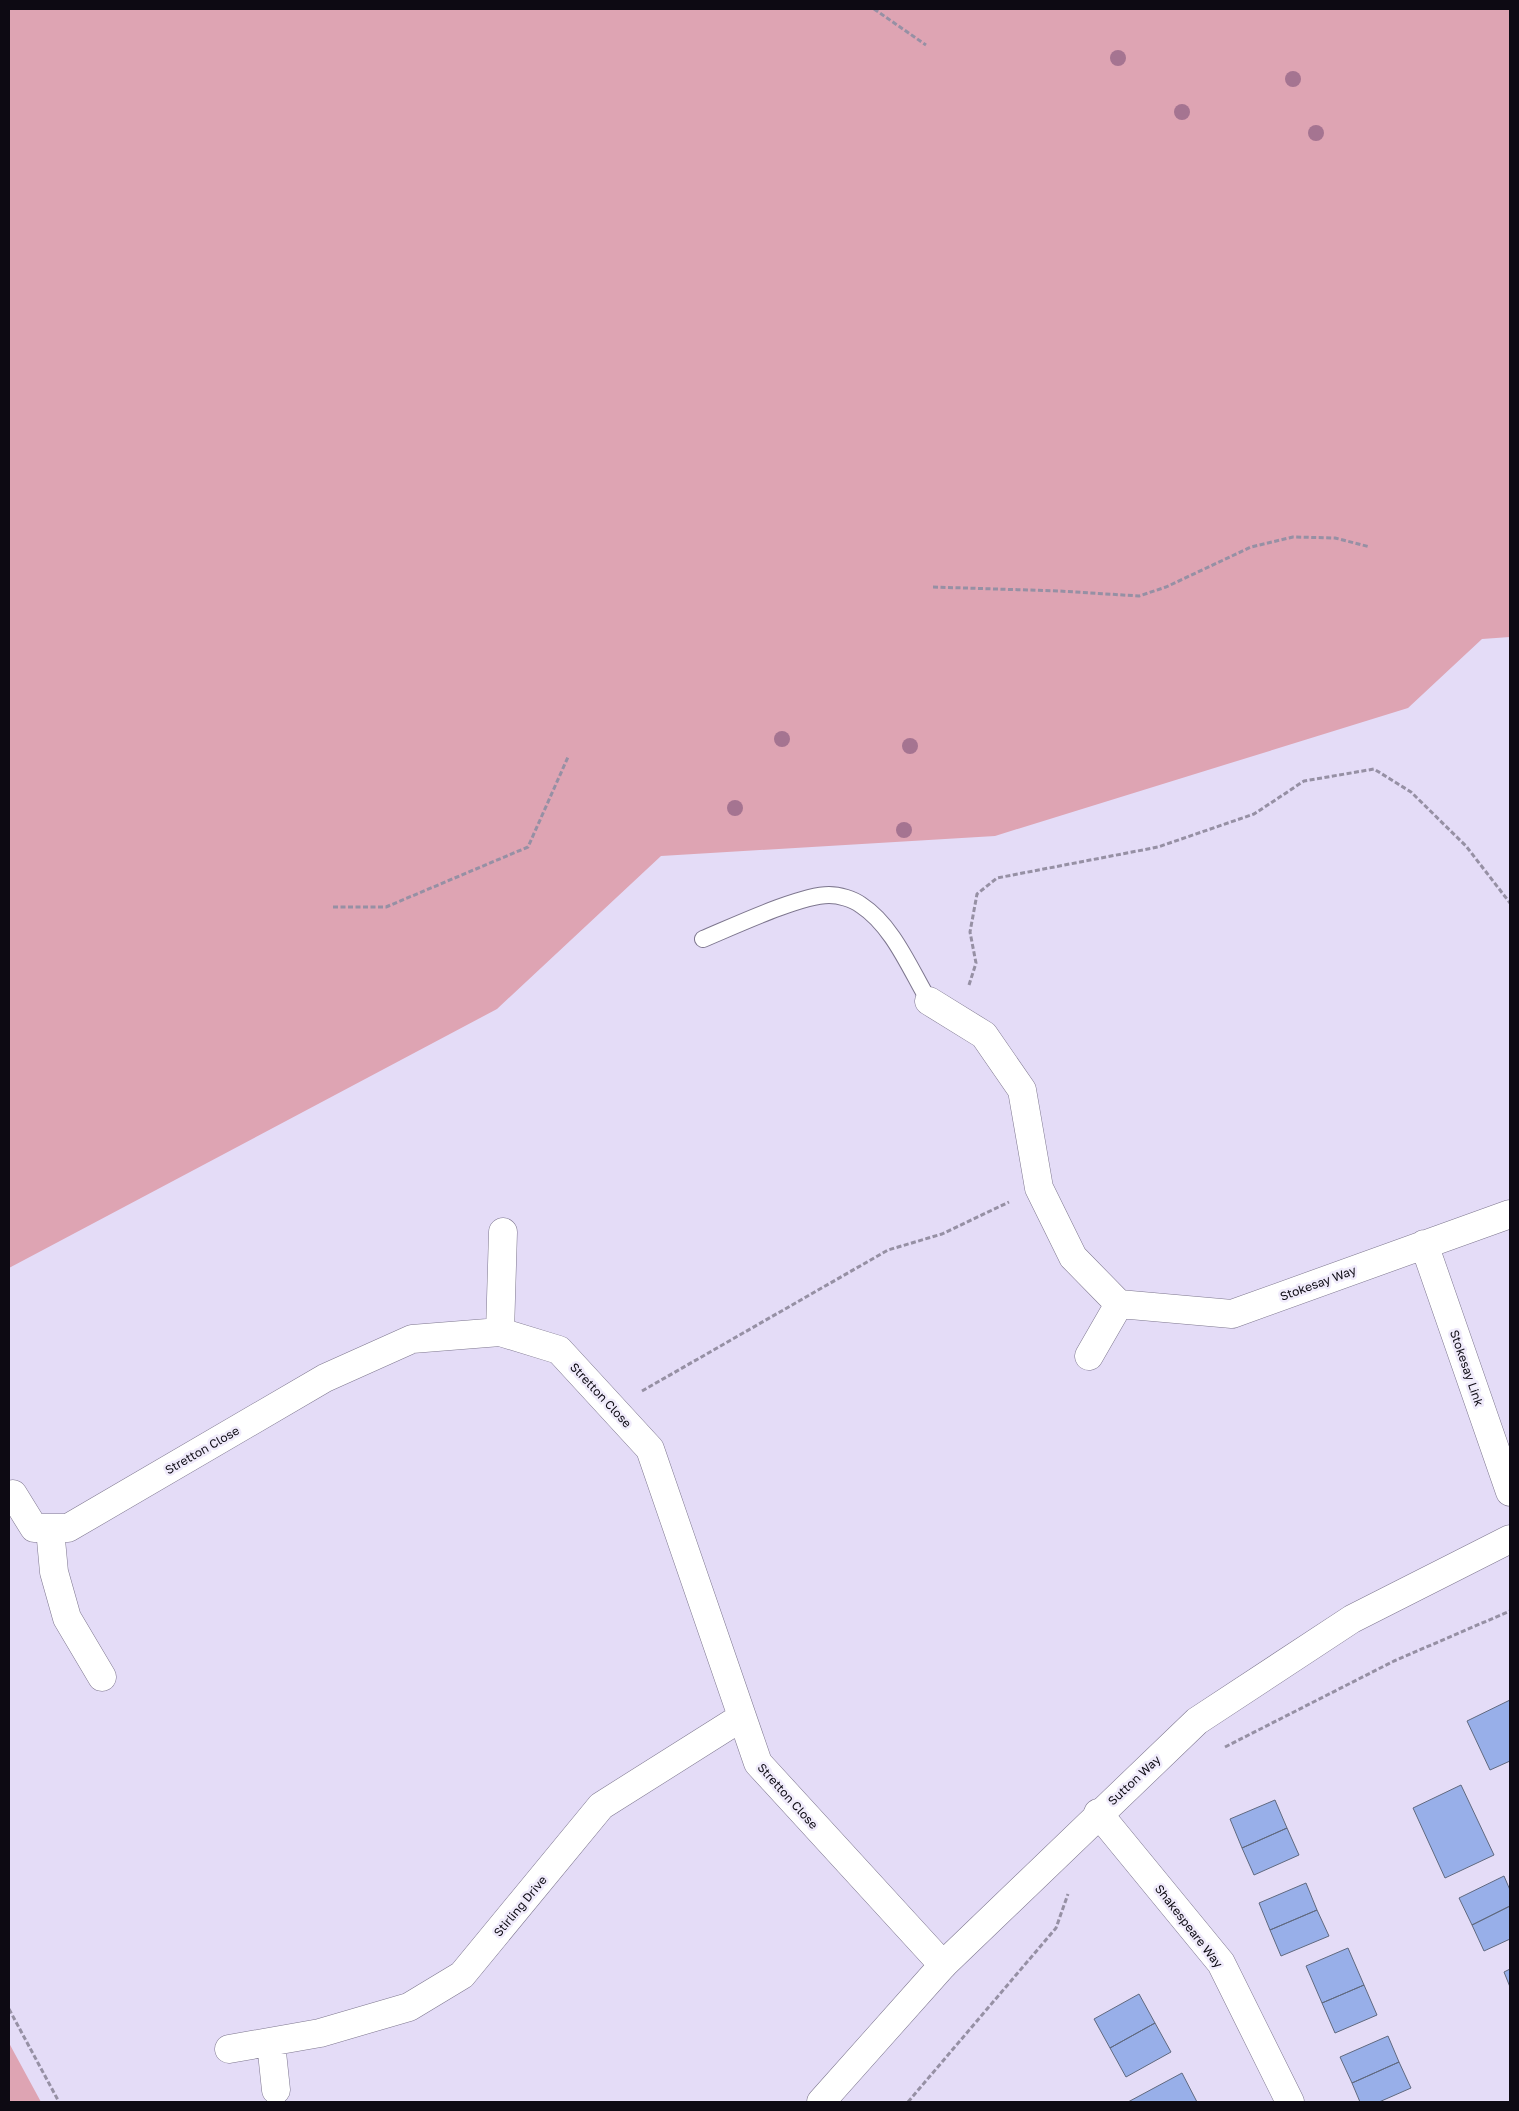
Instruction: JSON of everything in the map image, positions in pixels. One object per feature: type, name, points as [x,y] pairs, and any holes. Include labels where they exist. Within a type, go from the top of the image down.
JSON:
[{"type":"street","points":[[929,1001],[984,1035],[1022,1090],[1038,1188],[1073,1257],[1119,1304],[1089,1356]]},
{"type":"street","name":"Stokesay Way","points":[[1119,1304],[1232,1314],[1510,1214]]},
{"type":"street","points":[[500,1332],[504,1232]]},
{"type":"street","name":"Stokesay Link","points":[[1424,1244],[1510,1492]]},
{"type":"street","name":"Stretton Close","points":[[13,1494],[34,1528],[68,1528],[325,1378],[412,1339],[500,1332],[559,1350],[650,1449],[758,1764],[943,1965]]},
{"type":"street","points":[[50,1528],[54,1572],[67,1618],[102,1677]]},
{"type":"street","name":"Sutton Way","points":[[821,2102],[943,1965],[1098,1813],[1197,1721],[1352,1619],[1510,1539]]},
{"type":"street","name":"Stirling Drive","points":[[229,2049],[320,2033],[409,2006],[462,1975],[601,1806],[742,1717]]},
{"type":"street","name":"Shakespeare Way","points":[[1098,1813],[1221,1963],[1290,2102]]},
{"type":"street","points":[[271,2043],[276,2090]]},
{"type":"lane","points":[[703,939],[804,900],[828,895],[846,898],[861,904],[887,931],[929,1001]]},
{"type":"path","points":[[874,9],[926,45]]},
{"type":"path","points":[[933,588],[1059,591],[1139,596],[1166,587],[1250,547],[1293,536],[1334,538],[1370,547]]},
{"type":"path","points":[[334,907],[386,907],[528,847],[568,757]]},
{"type":"path","points":[[959,1020],[976,963],[970,932],[977,894],[997,878],[1158,847],[1254,814],[1304,781],[1374,769],[1411,792],[1452,832],[1466,846],[1510,903]]},
{"type":"path","points":[[612,1408],[888,1250],[942,1234],[1038,1188]]},
{"type":"path","points":[[1218,1750],[1394,1662],[1510,1611]]},
{"type":"path","points":[[908,2102],[1056,1928],[1069,1893]]},
{"type":"path","points":[[9,2009],[59,2102]]},
{"type":"shaded area","points":[[9,9],[1510,9],[1510,637],[1482,639],[1408,708],[995,836],[661,856],[497,1009],[9,1268]]},
{"type":"shaded area","points":[[9,2043],[41,2102],[9,2102]]},
{"type":"building","points":[[1510,1700],[1510,1761],[1490,1770],[1467,1721]]},
{"type":"building","points":[[1461,1785],[1494,1855],[1445,1878],[1413,1808]]},
{"type":"building","points":[[1275,1800],[1287,1828],[1242,1848],[1230,1819]]},
{"type":"building","points":[[1287,1828],[1299,1855],[1254,1875],[1242,1848]]},
{"type":"building","points":[[1504,1876],[1510,1890],[1510,1906],[1472,1925],[1459,1898]]},
{"type":"building","points":[[1306,1883],[1317,1910],[1270,1930],[1259,1903]]},
{"type":"building","points":[[1510,1906],[1510,1939],[1484,1951],[1472,1925]]},
{"type":"building","points":[[1317,1910],[1329,1936],[1281,1956],[1270,1930]]},
{"type":"building","points":[[1348,1948],[1364,1985],[1322,2003],[1306,1966]]},
{"type":"building","points":[[1510,1969],[1510,1987],[1504,1972]]},
{"type":"building","points":[[1364,1985],[1377,2015],[1335,2033],[1322,2003]]},
{"type":"building","points":[[1139,1994],[1155,2023],[1110,2048],[1094,2019]]},
{"type":"building","points":[[1155,2023],[1171,2052],[1126,2077],[1110,2048]]},
{"type":"building","points":[[1388,2036],[1399,2062],[1352,2083],[1340,2057]]},
{"type":"building","points":[[1399,2062],[1411,2088],[1379,2102],[1360,2102],[1352,2083]]},
{"type":"building","points":[[1182,2073],[1197,2102],[1128,2102]]}]
